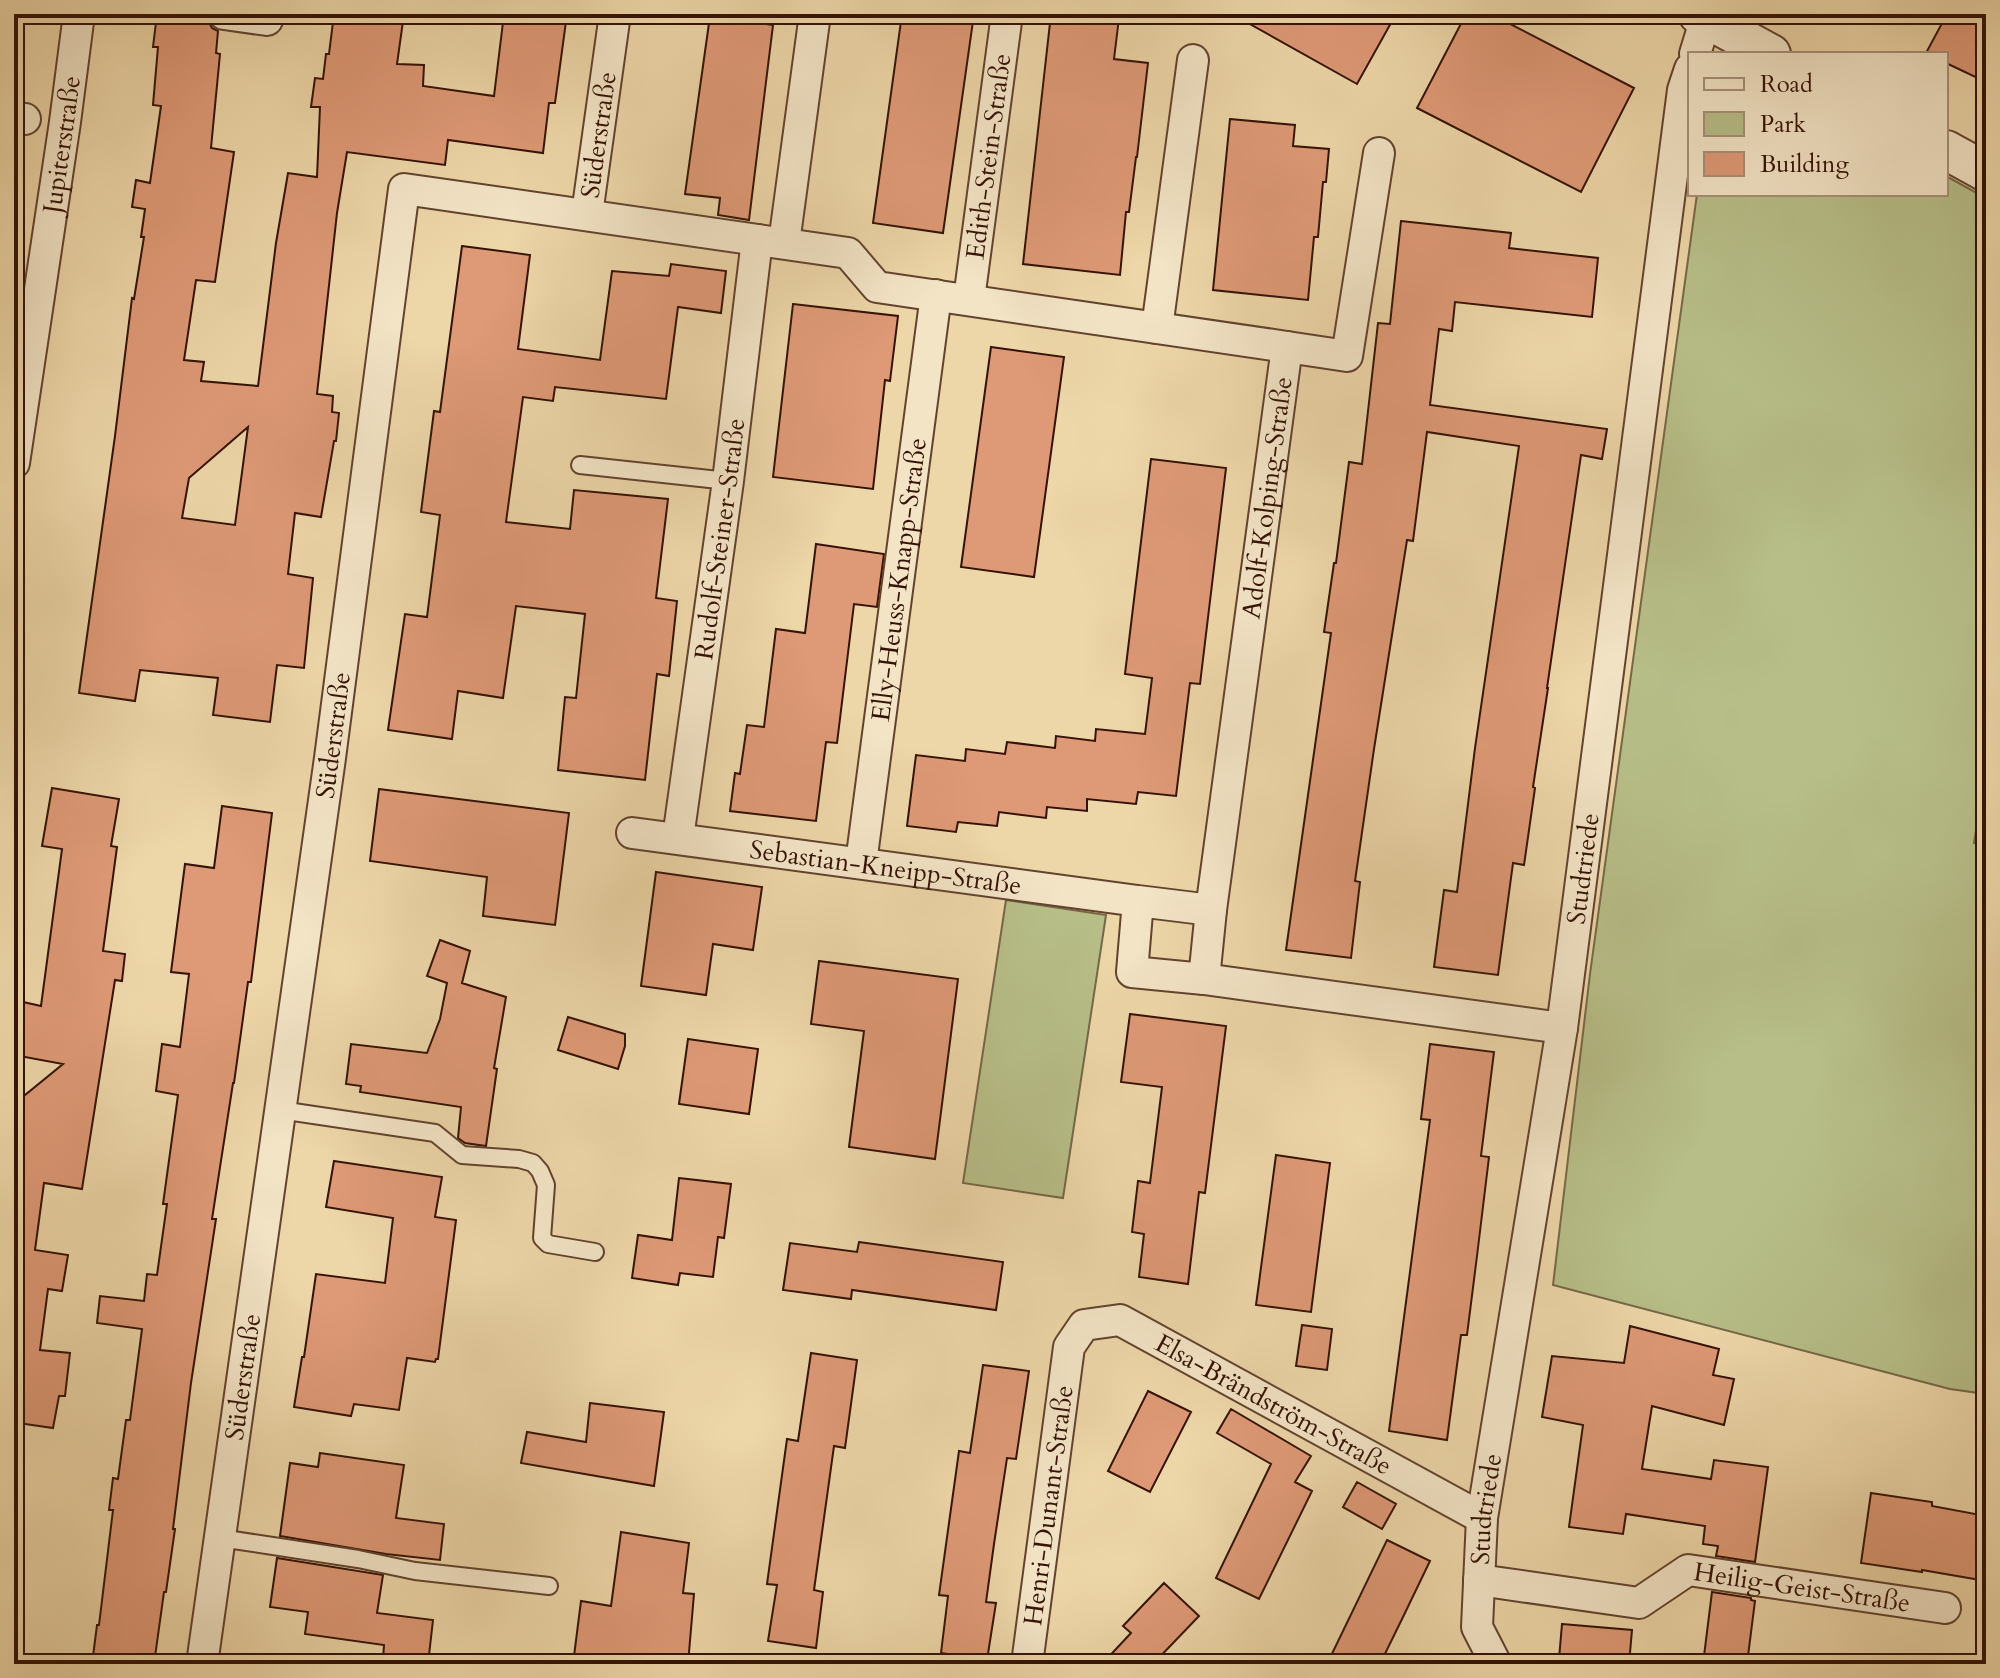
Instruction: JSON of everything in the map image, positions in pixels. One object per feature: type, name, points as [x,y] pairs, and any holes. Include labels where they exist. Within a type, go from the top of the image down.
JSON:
[{"type":"street","name":"Jupiterstraße","points":[[14,463],[24,321],[79,14]]},
{"type":"street","points":[[224,14],[267,20],[268,14]]},
{"type":"street","name":"Süderstraße","points":[[202,1664],[332,742],[404,189],[587,214],[615,14]]},
{"type":"street","points":[[770,242],[815,14]]},
{"type":"street","name":"Edith-Stein-Straße","points":[[969,299],[1007,14]]},
{"type":"street","points":[[1695,52],[1702,16],[1767,52]]},
{"type":"street","points":[[1157,328],[1193,60]]},
{"type":"street","name":"Studtriede","points":[[1496,1664],[1477,1627],[1482,1518],[1562,1028],[1683,90],[1688,75]]},
{"type":"street","points":[[1948,151],[1986,172]]},
{"type":"street","name":"Adolf-Kolping-Straße","points":[[1211,910],[1287,347],[1347,356],[1379,153]]},
{"type":"street","points":[[587,214],[848,253],[877,287],[1287,347]]},
{"type":"street","name":"Rudolf-Steiner-Straße","points":[[678,838],[728,481],[770,242]]},
{"type":"street","name":"Elly-Heuss-Knapp-Straße","points":[[861,863],[936,295]]},
{"type":"street","name":"Sebastian-Kneipp-Straße","points":[[632,833],[1211,910]]},
{"type":"street","points":[[1138,901],[1132,972],[1562,1028]]},
{"type":"street","points":[[1204,979],[1211,910]]},
{"type":"street","name":"Elsa-Brändström-Straße","points":[[1069,1347],[1084,1325],[1120,1320],[1482,1518]]},
{"type":"street","name":"Henri-Dunant-Straße","points":[[1027,1664],[1069,1347]]},
{"type":"street","name":"Heilig-Geist-Straße","points":[[1479,1580],[1639,1603],[1688,1570],[1945,1608]]},
{"type":"lane","points":[[580,465],[728,481]]},
{"type":"lane","points":[[280,1110],[435,1133],[462,1155],[519,1159],[533,1163],[546,1185],[542,1238],[548,1244],[595,1252]]},
{"type":"lane","points":[[220,1538],[415,1571],[549,1586]]},
{"type":"green space","points":[[1948,177],[1986,198],[1986,769],[1974,843],[1986,845],[1986,1394],[1950,1389],[1553,1285],[1590,974],[1697,196],[1948,196]]},
{"type":"green space","points":[[1006,900],[1106,915],[1063,1198],[963,1183]]},
{"type":"building","points":[[157,14],[207,18],[212,28],[218,31],[216,53],[220,54],[211,148],[234,152],[215,282],[196,280],[184,360],[204,362],[201,381],[258,386],[288,173],[317,177],[320,107],[311,107],[315,78],[323,79],[334,14],[404,14],[397,64],[424,65],[423,86],[494,96],[504,14],[567,14],[555,103],[549,103],[543,153],[448,140],[445,165],[347,152],[337,213],[317,394],[333,396],[332,412],[339,413],[336,441],[321,517],[295,513],[288,574],[313,578],[304,668],[277,665],[270,722],[213,715],[218,678],[140,670],[135,701],[79,693],[132,298],[144,237],[141,237],[145,209],[132,207],[136,180],[150,183],[161,106],[153,105],[158,47],[153,47]],"holes":[[[248,427],[235,525],[182,518],[189,478]]]},
{"type":"building","points":[[902,14],[974,14],[943,233],[873,223]]},
{"type":"building","points":[[1051,14],[1119,18],[1114,59],[1148,63],[1120,275],[1023,264]]},
{"type":"building","points":[[1232,14],[1396,14],[1357,84]]},
{"type":"building","points":[[1466,14],[1491,14],[1634,88],[1581,192],[1417,108]]},
{"type":"building","points":[[1947,14],[1986,14],[1986,82],[1948,64],[1948,52],[1927,52]]},
{"type":"building","points":[[710,16],[773,25],[749,220],[718,215],[720,198],[685,194]]},
{"type":"building","points":[[1230,119],[1295,125],[1293,146],[1329,149],[1318,237],[1314,237],[1308,300],[1213,290]]},
{"type":"building","points":[[1401,221],[1511,233],[1509,248],[1598,258],[1592,317],[1455,302],[1452,331],[1439,329],[1430,405],[1607,429],[1602,459],[1581,455],[1524,865],[1513,863],[1498,975],[1434,967],[1444,890],[1457,892],[1519,446],[1427,432],[1413,541],[1407,540],[1374,749],[1355,881],[1360,882],[1351,958],[1286,950],[1331,633],[1324,632],[1349,462],[1362,464],[1378,323],[1390,324]]},
{"type":"building","points":[[462,246],[530,255],[518,349],[600,360],[612,271],[669,276],[671,264],[726,271],[721,313],[678,307],[666,399],[555,387],[553,401],[523,397],[506,522],[570,529],[574,490],[668,499],[656,598],[677,601],[669,676],[657,674],[645,780],[558,770],[565,697],[576,698],[585,614],[516,606],[503,698],[458,691],[452,739],[388,730],[405,614],[427,617],[440,515],[421,512],[434,411],[440,412]]},
{"type":"building","points":[[793,304],[898,316],[890,381],[885,380],[873,489],[773,477]]},
{"type":"building","points":[[991,347],[1064,357],[1034,577],[961,567]]},
{"type":"building","points":[[1151,459],[1226,468],[1200,684],[1190,683],[1176,796],[1138,792],[1136,804],[1087,799],[1087,811],[1047,807],[1046,818],[999,812],[997,826],[958,822],[956,832],[907,826],[916,755],[965,761],[966,749],[1005,754],[1007,742],[1055,748],[1056,736],[1095,741],[1096,729],[1145,734],[1152,678],[1125,674]]},
{"type":"building","points":[[816,544],[884,554],[877,607],[854,604],[837,743],[826,742],[816,821],[730,811],[735,773],[740,774],[747,725],[764,727],[776,629],[805,633]]},
{"type":"building","points":[[52,788],[119,799],[111,846],[117,847],[103,951],[125,954],[122,981],[115,980],[82,1189],[44,1183],[35,1250],[68,1255],[62,1291],[48,1289],[40,1350],[70,1353],[65,1396],[59,1396],[53,1428],[18,1423],[19,1416],[14,1416],[14,1140],[17,1122],[14,1104],[63,1064],[14,1055],[23,1002],[41,1006],[62,849],[42,846]]},
{"type":"building","points":[[379,789],[569,813],[555,925],[483,916],[487,877],[370,861]]},
{"type":"building","points":[[222,806],[272,813],[251,982],[248,982],[212,1219],[216,1219],[191,1383],[166,1592],[154,1664],[92,1664],[113,1510],[109,1510],[113,1478],[118,1479],[126,1420],[130,1420],[142,1329],[97,1323],[100,1296],[144,1301],[147,1274],[157,1275],[178,1095],[156,1091],[162,1044],[180,1047],[189,974],[171,972],[185,864],[214,868]]},
{"type":"building","points":[[656,872],[762,887],[753,950],[713,944],[706,995],[641,986]]},
{"type":"building","points":[[440,940],[470,951],[462,983],[506,997],[494,1068],[497,1069],[486,1146],[465,1143],[458,1138],[461,1107],[360,1092],[361,1086],[346,1084],[351,1044],[427,1053],[440,1019],[447,983],[427,976]]},
{"type":"building","points":[[819,961],[958,979],[935,1159],[849,1147],[864,1031],[811,1024]]},
{"type":"building","points":[[1130,1014],[1226,1026],[1205,1193],[1199,1192],[1188,1284],[1139,1277],[1144,1234],[1132,1232],[1138,1181],[1150,1183],[1162,1087],[1121,1082]]},
{"type":"building","points":[[568,1017],[625,1034],[618,1069],[558,1050]]},
{"type":"building","points":[[688,1039],[758,1049],[749,1114],[679,1104]]},
{"type":"building","points":[[1430,1044],[1494,1052],[1481,1156],[1489,1157],[1467,1335],[1461,1335],[1447,1440],[1389,1431],[1430,1120],[1421,1119]]},
{"type":"building","points":[[1276,1155],[1330,1163],[1311,1312],[1256,1305]]},
{"type":"building","points":[[334,1161],[442,1177],[435,1217],[456,1220],[438,1359],[435,1362],[407,1358],[399,1410],[354,1404],[351,1416],[294,1407],[316,1274],[385,1283],[393,1218],[326,1207]]},
{"type":"building","points":[[679,1178],[731,1184],[724,1238],[718,1237],[713,1277],[680,1273],[678,1285],[632,1278],[638,1235],[672,1240]]},
{"type":"building","points":[[859,1242],[1003,1262],[996,1310],[852,1290],[851,1299],[783,1290],[790,1243],[857,1252]]},
{"type":"building","points":[[1302,1325],[1332,1329],[1327,1370],[1296,1366]]},
{"type":"building","points":[[1630,1326],[1719,1349],[1713,1375],[1734,1379],[1724,1425],[1652,1406],[1642,1469],[1711,1479],[1714,1460],[1768,1467],[1755,1562],[1716,1556],[1718,1546],[1703,1544],[1705,1526],[1626,1514],[1623,1534],[1569,1527],[1583,1425],[1542,1417],[1552,1356],[1624,1363]]},
{"type":"building","points":[[811,1353],[857,1360],[845,1448],[834,1446],[814,1590],[823,1592],[816,1648],[768,1641],[777,1585],[767,1584],[787,1439],[798,1441]]},
{"type":"building","points":[[983,1365],[1029,1371],[1016,1459],[1007,1458],[994,1544],[986,1602],[996,1603],[987,1660],[941,1653],[948,1596],[939,1595],[959,1451],[970,1453]]},
{"type":"building","points":[[1148,1391],[1191,1412],[1150,1492],[1108,1471]]},
{"type":"building","points":[[590,1403],[664,1412],[654,1486],[521,1463],[527,1432],[586,1442]]},
{"type":"building","points":[[1231,1409],[1311,1456],[1295,1482],[1312,1491],[1259,1599],[1216,1578],[1271,1464],[1217,1433]]},
{"type":"building","points":[[320,1453],[404,1465],[396,1518],[444,1524],[440,1560],[280,1536],[290,1463],[318,1467]]},
{"type":"building","points":[[1357,1482],[1396,1504],[1382,1529],[1343,1507]]},
{"type":"building","points":[[1871,1493],[1932,1502],[1932,1506],[1986,1516],[1986,1581],[1861,1563]]},
{"type":"building","points":[[621,1532],[689,1543],[683,1593],[694,1594],[688,1664],[573,1664],[581,1601],[611,1606]]},
{"type":"building","points":[[1387,1540],[1430,1561],[1403,1617],[1380,1664],[1327,1664]]},
{"type":"building","points":[[277,1558],[383,1575],[377,1613],[433,1620],[428,1664],[383,1659],[384,1645],[305,1634],[308,1612],[270,1607]]},
{"type":"building","points":[[1164,1583],[1199,1616],[1153,1664],[1102,1664],[1131,1633],[1123,1626]]},
{"type":"building","points":[[1712,1592],[1755,1601],[1747,1664],[1703,1664]]},
{"type":"building","points":[[1562,1624],[1632,1630],[1629,1664],[1574,1664],[1575,1661],[1559,1659]]},
{"type":"railway","points":[[1981,1664],[1986,1662]]}]
